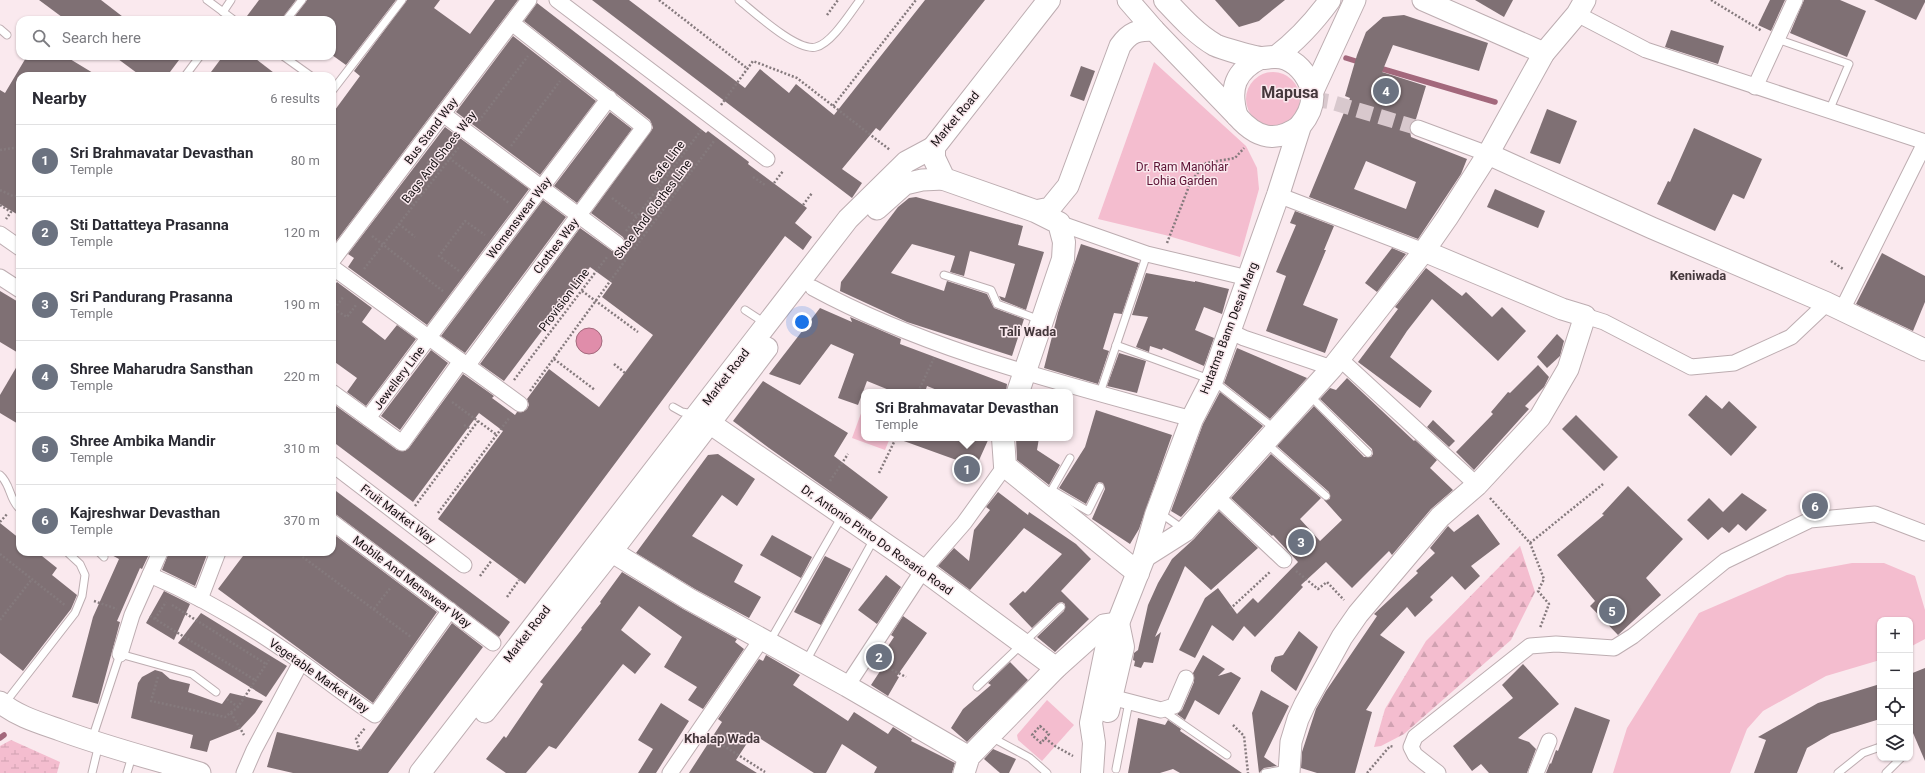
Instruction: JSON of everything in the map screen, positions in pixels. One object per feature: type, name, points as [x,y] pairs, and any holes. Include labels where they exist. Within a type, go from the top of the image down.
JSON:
[{"type":"main road","name":"Market Road","points":[[934,147],[1050,0]]},
{"type":"main road","points":[[1165,0],[1186,22],[1215,45],[1268,58],[1292,62],[1306,74],[1313,91],[1311,109],[1300,126]]},
{"type":"main road","name":"Hutatma Bann Desai Marg","points":[[1094,743],[1091,723],[1107,645],[1118,623],[1141,565],[1157,511],[1192,419],[1212,380],[1278,195],[1300,126]]},
{"type":"main road","points":[[934,147],[934,158],[944,179],[1035,211],[1059,223],[1064,242],[1063,259],[1021,382]]},
{"type":"main road","points":[[1003,441],[1005,466],[1049,495],[1141,565]]},
{"type":"main road","points":[[1092,770],[1094,743],[1120,700],[1123,647],[1118,623]]},
{"type":"street","name":"Bus Stand Way","points":[[336,257],[530,0]]},
{"type":"street","points":[[557,0],[767,159]]},
{"type":"street","points":[[1128,0],[1154,30],[1247,128],[1261,135],[1277,137],[1292,132],[1300,126]]},
{"type":"street","points":[[1237,116],[1233,101],[1235,85],[1240,73],[1249,64],[1268,58],[1291,45],[1308,29],[1330,0]]},
{"type":"street","points":[[1313,91],[1355,0]]},
{"type":"street","points":[[1423,0],[1544,53]]},
{"type":"street","points":[[1755,87],[1795,0]]},
{"type":"street","points":[[1141,565],[1184,531],[1336,364],[1424,251],[1488,154],[1544,53],[1581,7],[1646,50],[1925,142],[1835,307],[1791,338],[1734,363],[1691,367],[1604,322],[1562,309],[1424,251],[1278,195]]},
{"type":"street","points":[[512,23],[608,98]]},
{"type":"street","points":[[1035,211],[1050,208],[1068,186],[1127,35],[1141,30],[1154,30]]},
{"type":"street","name":"Clothes Way","points":[[368,418],[402,443],[438,392],[464,363],[579,216],[644,127],[608,98]]},
{"type":"street","name":"Womenswear Way","points":[[429,337],[608,98]]},
{"type":"street","points":[[443,114],[617,244]]},
{"type":"street","points":[[1418,128],[1488,154],[1644,225],[1835,307],[1925,350]]},
{"type":"street","name":"Market Road","points":[[703,419],[766,324],[848,218],[906,162],[934,147]]},
{"type":"street","name":"Market Road","points":[[436,773],[703,419],[813,288],[858,227],[904,184],[922,180],[944,179]]},
{"type":"street","points":[[1059,223],[1147,254],[1248,278]]},
{"type":"street","points":[[2,229],[16,244]]},
{"type":"street","points":[[336,269],[520,404]]},
{"type":"street","points":[[0,277],[16,287]]},
{"type":"street","points":[[813,288],[855,311],[938,345],[1021,382],[1067,389]]},
{"type":"street","points":[[1289,771],[1291,742],[1302,702],[1342,637],[1358,614],[1440,517],[1477,485],[1540,417],[1568,369],[1584,316]]},
{"type":"street","points":[[1229,331],[1244,338],[1336,364],[1477,485]]},
{"type":"street","name":"Jewellery Line","points":[[368,418],[429,337]]},
{"type":"street","points":[[1073,390],[1100,394],[1192,419]]},
{"type":"street","points":[[336,395],[368,418]]},
{"type":"street","name":"Dr. Antonio Pinto Do Rosario Road","points":[[703,419],[922,570],[1056,668]]},
{"type":"street","points":[[847,686],[922,570],[964,523],[1005,466]]},
{"type":"street","name":"Fruit Market Way","points":[[336,467],[464,565]]},
{"type":"street","points":[[1216,496],[1284,560]]},
{"type":"street","points":[[1438,773],[1415,755],[1411,747],[1415,737],[1530,646],[1556,644],[1614,648],[1633,636],[1725,562],[1810,520],[1875,514],[1925,534]]},
{"type":"street","name":"Mobile And Menswear Way","points":[[336,525],[493,643]]},
{"type":"street","points":[[605,547],[689,599],[764,642],[847,686],[967,765],[989,736],[1056,668],[1104,625],[1118,623]]},
{"type":"street","name":"Market Road","points":[[420,773],[605,547]]},
{"type":"street","points":[[120,654],[132,615],[158,556]]},
{"type":"street","points":[[200,599],[216,556]]},
{"type":"street","name":"Vegetable Market Way","points":[[150,575],[200,599],[301,662],[350,699],[375,715],[450,610]]},
{"type":"street","points":[[670,773],[764,642]]},
{"type":"street","points":[[244,773],[254,750],[301,662]]},
{"type":"street","points":[[1120,700],[1161,710],[1174,706],[1186,678]]},
{"type":"street","points":[[2,704],[40,723],[96,743],[130,763],[200,773]]},
{"type":"street","points":[[1536,773],[1549,741]]},
{"type":"lane","points":[[207,0],[227,16]]},
{"type":"lane","points":[[223,12],[231,0]]},
{"type":"lane","points":[[289,16],[302,0]]},
{"type":"lane","points":[[336,86],[402,0]]},
{"type":"lane","points":[[739,0],[772,26],[802,46],[816,47],[831,38],[860,0]]},
{"type":"lane","points":[[0,29],[8,35]]},
{"type":"lane","points":[[1777,39],[1849,64],[1829,111]]},
{"type":"lane","points":[[188,72],[197,60]]},
{"type":"lane","points":[[289,60],[306,72]]},
{"type":"lane","points":[[1100,394],[1131,306],[1147,254]]},
{"type":"lane","points":[[944,275],[991,290],[997,304],[1042,320]]},
{"type":"lane","points":[[745,310],[766,324]]},
{"type":"lane","points":[[1116,345],[1212,380],[1271,437],[1326,496]]},
{"type":"lane","points":[[1309,395],[1368,453]]},
{"type":"lane","points":[[673,407],[682,412],[703,419]]},
{"type":"lane","points":[[1070,458],[1049,495],[1088,511],[1100,488]]},
{"type":"lane","points":[[0,475],[6,480],[16,506]]},
{"type":"lane","points":[[1157,511],[1184,531]]},
{"type":"lane","points":[[764,642],[843,515]]},
{"type":"lane","points":[[805,663],[875,537]]},
{"type":"lane","points":[[2,704],[75,614],[82,596],[85,575],[80,564],[71,556]]},
{"type":"lane","points":[[977,687],[1061,607]]},
{"type":"lane","points":[[92,773],[96,743],[120,654],[192,674],[216,692]]},
{"type":"lane","points":[[1116,769],[1120,700]]},
{"type":"lane","points":[[1161,710],[1227,755]]},
{"type":"lane","points":[[989,736],[1030,758],[1047,773]]},
{"type":"lane","points":[[1838,773],[1863,753],[1877,748]]},
{"type":"lane","points":[[1886,773],[1898,761]]},
{"type":"lane","points":[[1265,773],[1289,771]]},
{"type":"path","points":[[659,0],[748,69],[753,62],[797,78],[906,162]]},
{"type":"path","points":[[827,14],[838,0]]},
{"type":"path","points":[[833,106],[916,0]]},
{"type":"path","points":[[1711,0],[1749,24]]},
{"type":"path","name":"Bags And Shoes Way","points":[[354,282],[538,43]]},
{"type":"path","points":[[502,157],[569,68]]},
{"type":"path","name":"Cafe Line","points":[[636,216],[748,69]]},
{"type":"path","name":"Shoe And Clothes Line","points":[[632,251],[724,127]]},
{"type":"path","points":[[1162,257],[1191,181],[1206,163],[1235,158],[1246,146]]},
{"type":"path","points":[[0,150],[16,148]]},
{"type":"path","points":[[449,158],[522,213]]},
{"type":"path","points":[[774,183],[783,171]]},
{"type":"path","points":[[754,177],[765,185]]},
{"type":"path","points":[[665,179],[679,189]]},
{"type":"path","points":[[599,188],[636,216]]},
{"type":"path","points":[[0,191],[16,196]]},
{"type":"path","points":[[803,205],[812,193]]},
{"type":"path","points":[[0,206],[11,212],[2,229]]},
{"type":"path","name":"Provision Line","points":[[504,393],[617,244],[636,216]]},
{"type":"path","points":[[471,281],[439,256],[465,221],[498,245]]},
{"type":"path","points":[[399,224],[415,237]]},
{"type":"path","points":[[384,244],[456,301]]},
{"type":"path","name":"Shoe And Clothes Line","points":[[596,302],[628,257]]},
{"type":"path","points":[[581,291],[638,332]]},
{"type":"path","points":[[336,309],[347,317],[367,292]]},
{"type":"path","points":[[919,389],[938,345]]},
{"type":"path","points":[[554,358],[595,390]]},
{"type":"path","points":[[614,364],[625,373]]},
{"type":"path","points":[[438,392],[497,435]]},
{"type":"path","points":[[405,519],[478,421]]},
{"type":"path","points":[[464,425],[472,429]]},
{"type":"path","points":[[879,473],[895,441]]},
{"type":"path","points":[[818,498],[848,454]]},
{"type":"path","points":[[1530,543],[1603,484]]},
{"type":"path","points":[[1502,512],[1530,543],[1544,578],[1538,591],[1549,604],[1542,624],[1530,646]]},
{"type":"path","points":[[0,554],[75,614]]},
{"type":"path","points":[[301,556],[424,647]]},
{"type":"path","points":[[480,576],[492,560]]},
{"type":"path","points":[[1230,609],[1284,560],[1318,590],[1327,582],[1358,614]]},
{"type":"path","points":[[374,609],[400,573]]},
{"type":"path","points":[[0,620],[32,579]]},
{"type":"path","points":[[507,596],[519,580]]},
{"type":"path","points":[[94,601],[132,615]]},
{"type":"path","points":[[155,619],[165,601],[266,664]]},
{"type":"path","points":[[149,615],[255,680]]},
{"type":"path","points":[[865,657],[874,665],[882,664],[906,677]]},
{"type":"path","points":[[231,713],[254,750]]},
{"type":"path","points":[[360,751],[356,739],[375,715]]},
{"type":"path","points":[[1233,725],[1244,736],[1248,773]]},
{"type":"path","points":[[1040,726],[1049,734],[1045,738],[1041,743],[1032,735],[1040,726]]},
{"type":"path","points":[[699,731],[765,772]]},
{"type":"path","points":[[1045,738],[1092,770]]},
{"type":"path","points":[[1368,773],[1390,746]]},
{"type":"green space","name":"Dr. Ram Manohar Lohia Garden","points":[[1154,62],[1246,146],[1257,168],[1259,189],[1240,257],[1165,235],[1098,219]]},
{"type":"green space","points":[[1268,72],[1278,72],[1288,76],[1296,84],[1300,94],[1300,104],[1296,114],[1288,122],[1278,126],[1268,126],[1258,122],[1250,114],[1246,104],[1246,94],[1250,84],[1258,76]]},
{"type":"green space","points":[[861,413],[861,441],[889,441],[885,450],[852,438]]},
{"type":"green space","points":[[1520,546],[1535,592],[1511,640],[1404,734],[1381,746],[1374,747],[1385,709],[1426,641]]},
{"type":"green space","points":[[1852,563],[1884,563],[1915,576],[1925,610],[1925,639],[1913,645],[1913,617],[1877,617],[1877,661],[1826,676],[1763,711],[1747,729],[1730,773],[1613,773],[1627,728],[1699,613],[1787,575]]},
{"type":"green space","points":[[1047,700],[1074,725],[1042,761],[1018,740],[1017,735]]},
{"type":"green space","points":[[11,740],[60,762],[57,773],[0,773],[0,746]]},
{"type":"shaded area","points":[[589,328],[598,332],[602,341],[598,350],[589,354],[580,350],[576,341],[580,332]]},
{"type":"building","points":[[39,0],[101,0],[122,16],[61,16]]},
{"type":"building","points":[[259,0],[296,0],[284,16],[247,16]]},
{"type":"building","points":[[307,0],[396,0],[346,65],[336,58],[336,16],[295,16]]},
{"type":"building","points":[[407,0],[440,0],[434,8],[470,34],[495,0],[518,0],[336,241],[336,109],[360,76],[354,71]]},
{"type":"building","points":[[592,0],[629,0],[745,88],[760,69],[789,93],[796,84],[834,115],[925,0],[985,0],[880,131],[876,128],[842,169],[862,183],[852,198]]},
{"type":"building","points":[[1215,0],[1285,0],[1259,21],[1239,27]]},
{"type":"building","points":[[1475,0],[1513,0],[1504,17]]},
{"type":"building","points":[[1770,0],[1785,0],[1771,31],[1758,25]]},
{"type":"building","points":[[1804,0],[1840,0],[1866,11],[1847,57],[1790,33]]},
{"type":"building","points":[[1874,0],[1925,0],[1925,2],[1916,20]]},
{"type":"building","points":[[537,3],[706,133],[708,131],[749,162],[748,164],[807,208],[795,223],[812,237],[803,250],[785,236],[525,584],[438,519],[503,431],[479,413],[413,502],[336,444],[336,406],[397,450],[405,451],[409,448],[463,374],[494,396],[492,398],[515,415],[517,412],[523,412],[527,409],[529,405],[527,399],[549,369],[599,407],[653,335],[602,297],[612,283],[590,267],[504,381],[480,364],[580,228],[612,251],[620,252],[624,249],[625,241],[623,237],[591,213],[653,128],[650,120],[524,21]]},
{"type":"building","points":[[1404,15],[1488,43],[1479,71],[1393,45],[1382,72],[1426,86],[1416,119],[1409,125],[1411,137],[1467,159],[1461,174],[1418,239],[1309,197],[1350,98],[1345,96],[1357,55],[1366,32],[1383,17]],"holes":[[[1366,161],[1416,182],[1406,209],[1354,189]]]},
{"type":"building","points":[[1671,30],[1724,46],[1718,64],[1665,47]]},
{"type":"building","points":[[513,36],[596,101],[540,175],[456,112]]},
{"type":"building","points":[[25,60],[72,60],[91,72],[17,72]]},
{"type":"building","points":[[119,60],[179,60],[170,72],[136,72]]},
{"type":"building","points":[[220,60],[257,60],[273,72],[211,72]]},
{"type":"building","points":[[1081,66],[1095,71],[1084,101],[1070,96]]},
{"type":"building","points":[[16,74],[16,214],[0,204],[0,90],[5,93]]},
{"type":"building","points":[[1547,109],[1577,121],[1560,164],[1530,153]]},
{"type":"building","points":[[610,112],[632,129],[577,203],[554,186]]},
{"type":"building","points":[[445,127],[529,189],[427,325],[348,267],[354,258],[348,254]]},
{"type":"building","points":[[1694,128],[1762,159],[1744,199],[1733,194],[1715,231],[1657,204],[1668,181],[1670,182]]},
{"type":"building","points":[[1495,189],[1545,211],[1538,228],[1487,207]]},
{"type":"building","points":[[916,197],[1023,226],[1018,245],[1044,252],[1026,310],[1001,300],[999,296],[1005,298],[1015,264],[970,251],[964,276],[950,272],[955,256],[912,244],[891,273],[944,291],[947,281],[987,294],[994,308],[1024,319],[1012,356],[907,322],[840,291],[841,282],[898,207],[909,198]]},
{"type":"building","points":[[543,200],[566,217],[465,353],[441,336]]},
{"type":"building","points":[[1295,211],[1334,226],[1324,250],[1326,250],[1303,305],[1338,319],[1325,353],[1266,331],[1286,276],[1276,272],[1296,225],[1290,223]]},
{"type":"building","points":[[1081,244],[1139,263],[1122,314],[1114,313],[1103,349],[1109,351],[1098,384],[1044,368],[1058,313]]},
{"type":"building","points":[[1392,248],[1406,254],[1377,292],[1365,283]]},
{"type":"building","points":[[1882,253],[1925,276],[1925,302],[1913,331],[1856,304]]},
{"type":"building","points":[[1426,268],[1462,296],[1466,292],[1492,317],[1502,307],[1526,331],[1498,361],[1432,299],[1407,331],[1390,357],[1432,391],[1420,408],[1358,362],[1398,309],[1395,307]]},
{"type":"building","points":[[1146,273],[1195,281],[1229,289],[1222,314],[1204,307],[1195,330],[1214,338],[1204,366],[1163,348],[1162,350],[1150,346],[1149,352],[1136,347],[1148,317],[1132,315]]},
{"type":"building","points":[[337,282],[372,308],[362,322],[385,340],[397,325],[416,339],[366,406],[347,392],[357,378],[336,363]]},
{"type":"building","points":[[0,291],[16,301],[16,352],[0,342]]},
{"type":"building","points":[[820,308],[852,322],[850,317],[901,339],[900,344],[1007,384],[1006,389],[934,389],[927,386],[926,389],[887,389],[867,381],[864,389],[861,389],[861,397],[858,405],[838,398],[854,354],[831,344],[800,385],[769,374]]},
{"type":"building","points":[[1557,334],[1564,341],[1560,356],[1547,368],[1537,357]]},
{"type":"building","points":[[1237,348],[1307,378],[1270,419],[1224,383]]},
{"type":"building","points":[[431,350],[448,363],[400,430],[381,416]]},
{"type":"building","points":[[1119,353],[1146,361],[1137,393],[1107,386]]},
{"type":"building","points":[[1538,365],[1549,377],[1544,387],[1525,406],[1529,409],[1474,470],[1456,452],[1493,414],[1491,412],[1508,392],[1510,393]]},
{"type":"building","points":[[16,368],[16,423],[0,413],[0,395]]},
{"type":"building","points":[[1347,378],[1414,441],[1415,440],[1437,460],[1430,468],[1453,490],[1431,509],[1392,555],[1389,551],[1352,588],[1326,562],[1301,585],[1303,587],[1255,637],[1244,626],[1233,641],[1212,625],[1195,658],[1179,650],[1205,598],[1218,588],[1237,614],[1253,598],[1258,603],[1298,562],[1273,535],[1272,536],[1231,498],[1271,454],[1321,498],[1300,519],[1320,541],[1342,520],[1324,500],[1330,499],[1329,492],[1277,446],[1314,406],[1364,457],[1371,457],[1373,454],[1372,449],[1320,399],[1330,388],[1336,390]]},
{"type":"building","points":[[763,381],[848,433],[834,456],[888,497],[871,520],[733,421]]},
{"type":"building","points":[[1220,392],[1263,426],[1181,517],[1171,511],[1203,424]]},
{"type":"building","points":[[1706,395],[1722,409],[1729,401],[1757,427],[1731,456],[1688,415]]},
{"type":"building","points":[[1096,410],[1172,435],[1139,529],[1130,544],[1092,519],[1105,489],[1103,483],[1099,482],[1096,484],[1086,504],[1059,488],[1085,447]]},
{"type":"building","points":[[1576,415],[1618,457],[1604,471],[1562,429]]},
{"type":"building","points":[[1433,420],[1455,441],[1449,447],[1427,427]]},
{"type":"building","points":[[904,441],[988,441],[971,478],[957,474],[962,462]]},
{"type":"building","points":[[1016,441],[1038,441],[1037,450],[1060,465],[1049,485],[1017,460]]},
{"type":"building","points":[[718,454],[755,479],[737,506],[722,495],[692,536],[743,565],[734,582],[761,597],[749,618],[695,589],[636,553],[708,455]]},
{"type":"building","points":[[1628,486],[1683,539],[1646,578],[1661,595],[1618,635],[1590,606],[1595,601],[1557,555],[1604,515],[1602,514]]},
{"type":"building","points":[[336,491],[510,622],[499,637],[337,515]]},
{"type":"building","points":[[998,492],[1028,515],[1029,512],[1076,544],[1091,559],[1061,591],[1089,619],[1055,652],[1037,637],[1064,611],[1065,604],[1062,602],[1058,603],[1032,628],[1009,604],[1023,591],[1025,593],[1062,554],[1024,528],[970,590],[938,566],[954,548],[969,561],[974,530],[990,510],[986,507]]},
{"type":"building","points":[[1742,493],[1767,510],[1746,531],[1738,524],[1729,533],[1722,527],[1708,540],[1687,520],[1709,498],[1723,512]]},
{"type":"building","points":[[1219,511],[1258,548],[1211,590],[1185,566],[1155,637],[1161,632],[1153,663],[1144,662],[1141,668],[1134,666],[1134,653],[1138,650],[1148,605],[1158,583],[1172,559],[1194,539]]},
{"type":"building","points":[[1478,514],[1500,544],[1471,566],[1480,576],[1465,590],[1452,576],[1430,597],[1433,600],[1415,617],[1407,607],[1380,635],[1405,652],[1366,710],[1372,712],[1355,773],[1317,773],[1301,768],[1302,752],[1316,709],[1326,691],[1377,616],[1374,614],[1418,573],[1416,571],[1435,553],[1430,548],[1448,526],[1454,532]]},
{"type":"building","points":[[0,523],[16,536],[16,556],[42,556],[57,568],[52,575],[77,595],[71,609],[23,671],[0,653]]},
{"type":"building","points":[[772,535],[812,557],[801,578],[760,555]]},
{"type":"building","points":[[336,536],[437,612],[373,703],[218,589],[243,556],[336,556]]},
{"type":"building","points":[[113,556],[148,556],[142,569],[140,568],[117,621],[120,622],[98,704],[72,697],[93,617],[119,559]]},
{"type":"building","points":[[167,556],[206,556],[195,586],[162,570]]},
{"type":"building","points":[[825,556],[851,569],[821,625],[794,612]]},
{"type":"building","points":[[622,572],[683,609],[737,639],[735,642],[744,649],[703,709],[688,700],[697,687],[664,667],[682,637],[639,606],[621,630],[651,654],[635,674],[623,664],[556,749],[549,746],[526,773],[506,773],[486,759],[504,736],[506,738],[543,684],[540,682],[582,629],[581,628],[601,603],[600,602]]},
{"type":"building","points":[[886,575],[901,587],[877,624],[858,610]]},
{"type":"building","points":[[164,591],[190,604],[174,640],[146,623]]},
{"type":"building","points":[[201,613],[287,666],[266,697],[178,643]]},
{"type":"building","points":[[903,616],[927,633],[897,676],[899,677],[888,696],[871,685],[890,656],[884,652],[894,637],[891,635]]},
{"type":"building","points":[[452,623],[483,647],[388,773],[293,773],[267,767],[277,732],[360,751]]},
{"type":"building","points":[[1299,631],[1318,647],[1296,691],[1271,671],[1271,666],[1275,657],[1283,655]]},
{"type":"building","points":[[766,655],[800,675],[793,685],[848,721],[854,712],[888,734],[893,727],[912,739],[911,741],[955,763],[952,773],[874,773],[877,767],[842,744],[826,773],[814,773],[753,734],[736,760],[757,773],[689,773],[722,722],[718,719],[759,659],[763,661]]},
{"type":"building","points":[[1203,655],[1225,669],[1218,676],[1231,672],[1241,678],[1219,715],[1195,700],[1185,720],[1177,714],[1182,710],[1194,682],[1193,673]]},
{"type":"building","points":[[1010,662],[1028,680],[967,742],[951,728],[963,709],[991,685],[988,683]]},
{"type":"building","points":[[1523,664],[1559,704],[1518,738],[1529,742],[1536,749],[1527,773],[1489,773],[1481,764],[1472,771],[1453,746],[1513,698],[1502,685]]},
{"type":"building","points":[[1925,668],[1925,761],[1913,733],[1913,673]]},
{"type":"building","points":[[155,670],[162,672],[170,679],[190,684],[188,692],[222,704],[230,693],[263,701],[255,713],[240,729],[210,741],[207,752],[190,748],[193,735],[131,718],[138,683],[142,677]]},
{"type":"building","points":[[1877,685],[1877,720],[1831,734],[1807,748],[1797,773],[1754,773],[1766,740],[1758,737],[1818,703]]},
{"type":"building","points":[[1261,690],[1289,706],[1264,757],[1277,766],[1264,768],[1259,773],[1252,713]]},
{"type":"building","points":[[661,703],[689,721],[656,773],[638,773],[653,749],[638,740]]},
{"type":"building","points":[[1575,707],[1610,720],[1592,773],[1546,773],[1556,750],[1558,751]]},
{"type":"building","points":[[1138,718],[1165,725],[1168,720],[1181,729],[1180,731],[1242,773],[1180,773],[1173,769],[1160,773],[1128,773]]},
{"type":"building","points":[[993,749],[1016,759],[1009,773],[1000,773],[984,759]]},
{"type":"waterway","points":[[1346,58],[1362,63]]},
{"type":"waterway","points":[[1376,67],[1495,102]]},
{"type":"waterway","points":[[0,738],[4,735]]},
{"type":"tunnel","points":[[1313,99],[1331,102],[1418,128]]},
{"type":"place","name":"Shree Maharudra Sansthan","points":[[1386,91]]},
{"type":"place","name":"Sri Brahmavatar Devasthan","points":[[967,469]]},
{"type":"place","name":"Kajreshwar Devasthan","points":[[1815,506]]},
{"type":"place","name":"Sri Pandurang Prasanna","points":[[1301,542]]},
{"type":"place","name":"Shree Ambika Mandir","points":[[1612,611]]},
{"type":"place","name":"Sti Dattatteya Prasanna","points":[[879,657]]},
{"type":"district","name":"Mapusa","points":[[1290,92]]},
{"type":"district","name":"Keniwada","points":[[1698,275]]},
{"type":"district","name":"Tali Wada","points":[[1028,331]]},
{"type":"district","name":"Khalap Wada","points":[[722,738]]}]
